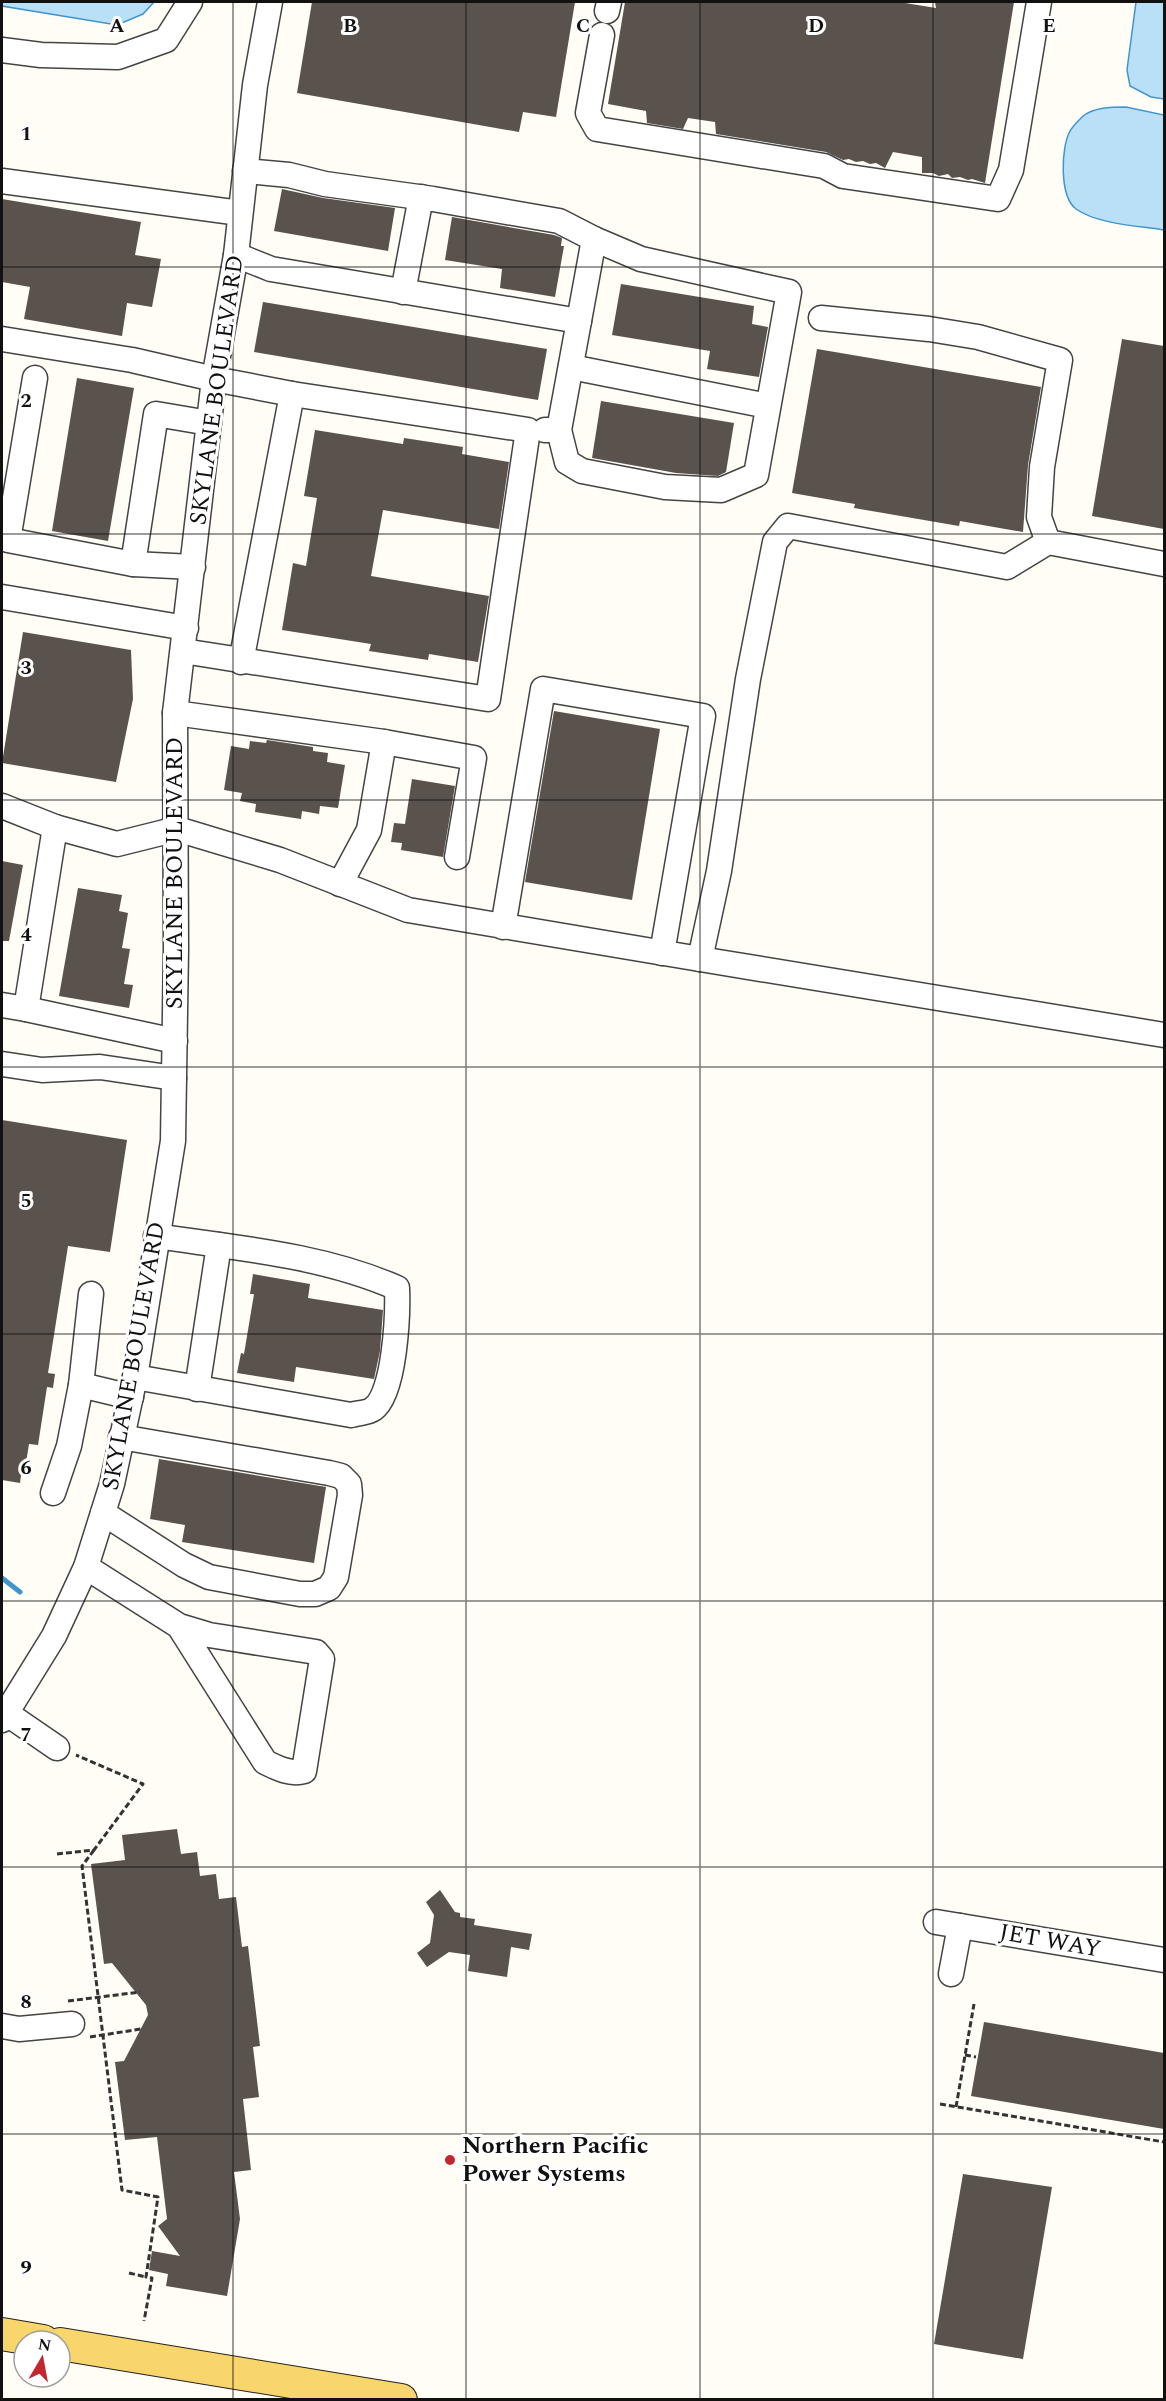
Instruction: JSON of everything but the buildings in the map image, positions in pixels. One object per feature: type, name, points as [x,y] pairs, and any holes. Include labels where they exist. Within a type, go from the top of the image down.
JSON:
[{"type":"main road","points":[[72,2346],[401,2400]]},
{"type":"street","points":[[2,50],[41,55],[118,57],[166,40],[190,2]]},
{"type":"street","name":"SKYLANE BOULEVARD","points":[[6,1703],[54,1636],[86,1567],[112,1484],[133,1387],[173,1141],[177,828],[175,713],[214,379],[236,255],[255,85],[270,2]]},
{"type":"street","points":[[602,35],[588,113],[597,129],[824,166],[843,176],[998,199],[1011,170],[1039,2]]},
{"type":"street","points":[[245,171],[289,175],[325,184],[421,197],[559,221],[641,259],[789,292],[756,475],[721,489],[665,487],[582,471],[567,462],[559,430],[594,239]]},
{"type":"street","points":[[2,181],[240,213]]},
{"type":"street","points":[[404,292],[421,197]]},
{"type":"street","points":[[236,255],[271,269],[579,321]]},
{"type":"street","points":[[821,318],[929,329],[978,337],[1060,360],[1042,467],[1039,517],[1048,542]]},
{"type":"street","points":[[2,339],[132,360],[214,379],[292,393],[528,430],[559,430]]},
{"type":"street","points":[[571,368],[768,406]]},
{"type":"street","points":[[36,378],[8,540],[133,564],[193,567]]},
{"type":"street","points":[[241,662],[292,393]]},
{"type":"street","points":[[133,564],[156,414],[209,423]]},
{"type":"street","points":[[2,597],[184,640],[241,662],[488,699],[528,430]]},
{"type":"street","points":[[700,959],[720,871],[748,679],[775,542],[788,526],[1007,567],[1048,542],[1164,564]]},
{"type":"street","points":[[503,927],[543,689],[703,716],[662,953]]},
{"type":"street","points":[[175,713],[384,742],[474,758],[457,857]]},
{"type":"street","points":[[340,884],[369,830],[384,742]]},
{"type":"street","points":[[2,806],[55,827],[117,844],[177,828],[280,860],[408,910],[1164,1035]]},
{"type":"street","points":[[26,1009],[55,827]]},
{"type":"street","points":[[2,1005],[175,1041]]},
{"type":"street","points":[[2,1064],[42,1070],[100,1067],[174,1078]]},
{"type":"street","points":[[81,1385],[197,1389],[351,1414],[373,1410],[385,1396],[398,1319],[397,1288],[365,1274],[284,1256],[156,1236]]},
{"type":"street","points":[[197,1389],[219,1245]]},
{"type":"street","points":[[53,1493],[69,1446],[81,1385],[91,1294]]},
{"type":"street","points":[[103,1513],[184,1565],[209,1576],[300,1594],[315,1594],[329,1588],[336,1577],[350,1496],[349,1484],[341,1476],[121,1437]]},
{"type":"street","points":[[86,1567],[179,1626],[209,1635],[316,1652],[322,1659],[304,1771],[281,1770],[266,1762],[179,1626]]},
{"type":"street","points":[[6,1703],[57,1748]]},
{"type":"street","name":"JET WAY","points":[[936,1922],[1164,1960]]},
{"type":"street","points":[[951,1974],[960,1926]]},
{"type":"street","points":[[2,2011],[74,2018]]},
{"type":"street","points":[[2,2026],[19,2029],[74,2018]]},
{"type":"path","points":[[57,1748],[143,1784],[82,1866],[122,2190],[158,2197],[146,2277]]},
{"type":"path","points":[[57,1854],[94,1850]]},
{"type":"path","points":[[140,1992],[98,1998],[74,2018],[103,2035],[141,2029]]},
{"type":"path","points":[[956,2107],[974,2004]]},
{"type":"path","points":[[965,2055],[976,2057]]},
{"type":"path","points":[[940,2104],[1164,2142]]},
{"type":"path","points":[[129,2273],[152,2278],[144,2321]]},
{"type":"water","points":[[2,2],[154,2],[143,14],[117,25],[2,6]]},
{"type":"water","points":[[1136,2],[1164,2],[1164,99],[1151,97],[1130,86],[1127,70]]},
{"type":"water","points":[[1126,107],[1164,115],[1164,230],[1118,224],[1095,218],[1076,209],[1070,203],[1067,194],[1063,159],[1071,129],[1082,117],[1092,111]]},
{"type":"waterway","points":[[2,1578],[20,1592]]},
{"type":"place","name":"Northern Pacific Power Systems","points":[[450,2160]]}]
